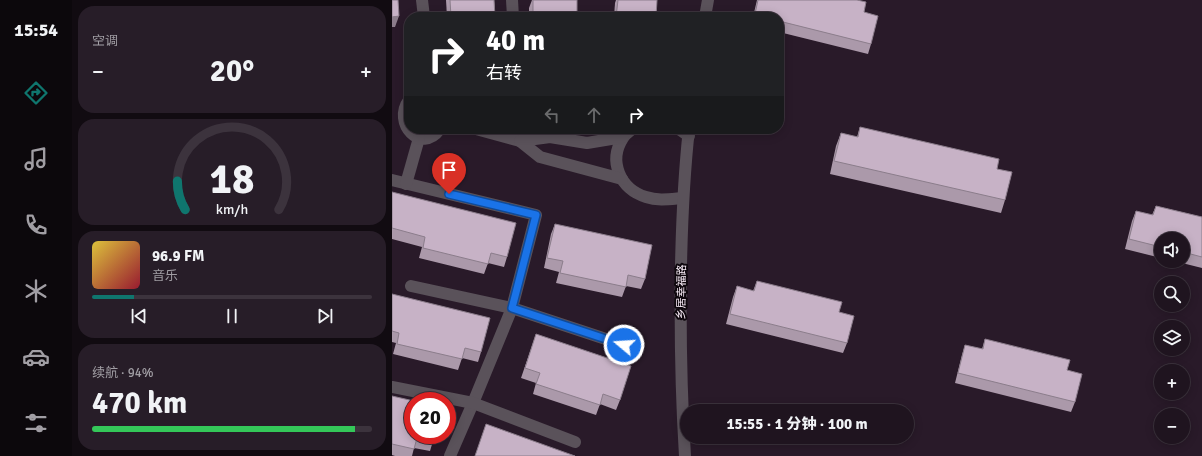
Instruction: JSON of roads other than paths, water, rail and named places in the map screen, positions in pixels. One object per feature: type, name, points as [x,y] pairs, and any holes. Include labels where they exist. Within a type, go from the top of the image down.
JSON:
[{"type":"street","points":[[422,0],[423,12]]},
{"type":"street","points":[[512,0],[513,12]]},
{"type":"street","points":[[706,12],[708,0]]},
{"type":"street","points":[[404,106],[401,110],[400,117],[404,128]]},
{"type":"street","points":[[410,134],[419,138],[432,136],[434,134]]},
{"type":"street","points":[[494,134],[520,141],[550,137],[587,143],[623,134]]},
{"type":"street","points":[[627,134],[616,157],[617,169],[627,187],[646,197],[663,200],[683,198]]},
{"type":"street","name":"乡居幸福路","points":[[685,456],[682,412],[680,315],[686,134]]},
{"type":"street","points":[[406,184],[419,138]]},
{"type":"street","points":[[520,141],[540,157],[622,179]]},
{"type":"street","points":[[392,180],[536,215],[512,308],[450,456]]},
{"type":"street","points":[[411,286],[512,308],[624,345]]},
{"type":"street","points":[[392,386],[473,403],[575,442]]}]
